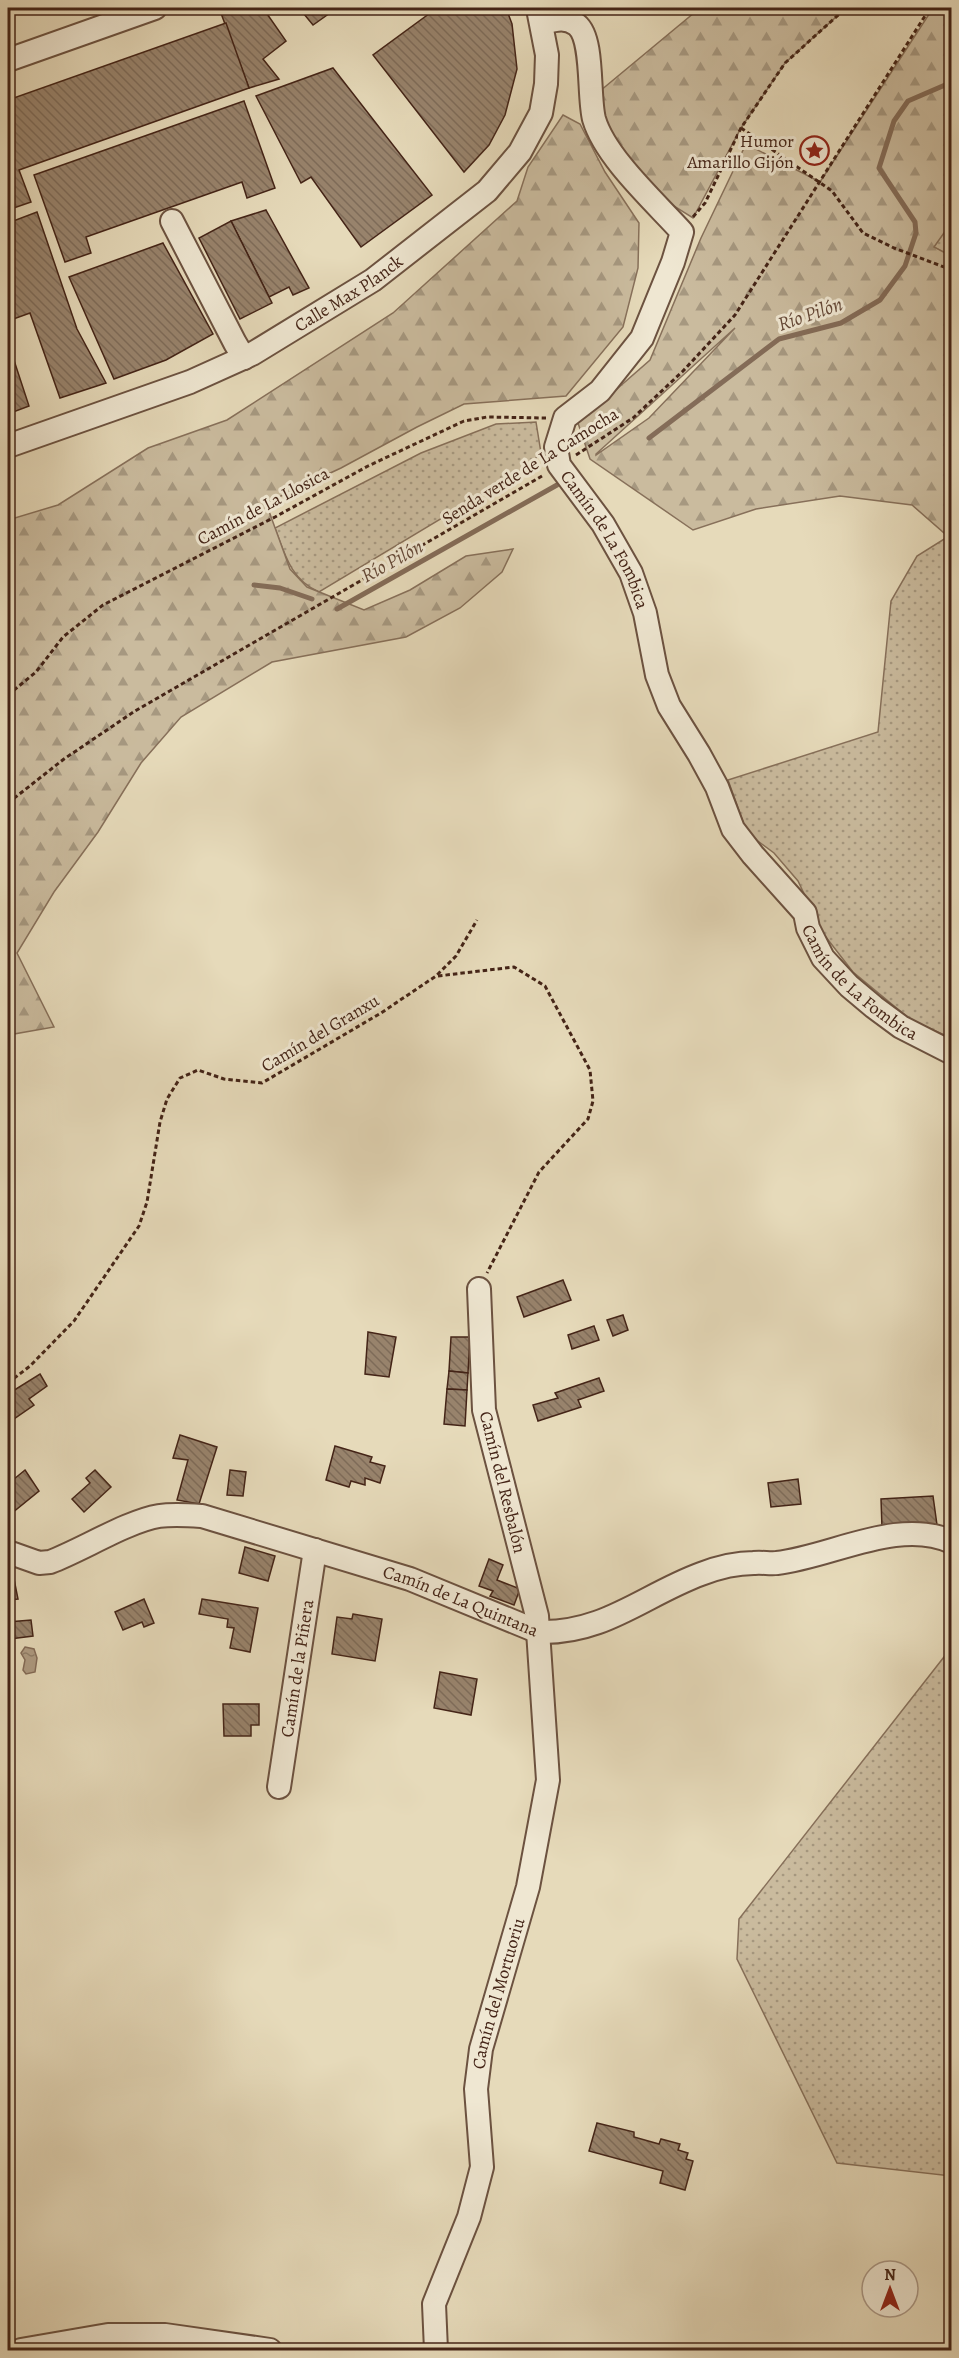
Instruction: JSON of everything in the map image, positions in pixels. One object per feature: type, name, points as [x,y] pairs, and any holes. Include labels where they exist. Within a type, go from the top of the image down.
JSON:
[{"type":"street","points":[[8,60],[155,8]]},
{"type":"street","points":[[540,15],[564,18],[578,25],[585,38],[594,119],[603,139],[619,162],[682,232],[673,262],[642,338],[600,391],[566,418]]},
{"type":"street","name":"Calle Max Planck","points":[[8,446],[190,382],[244,358],[373,280],[487,191],[520,152],[541,112],[546,84],[546,55],[540,15]]},
{"type":"street","points":[[172,221],[244,358]]},
{"type":"street","name":"Camín de La Fombica","points":[[566,418],[556,447],[559,465],[603,524],[631,573],[645,613],[657,675],[669,706],[699,753],[717,787],[734,829],[753,855],[805,913],[808,928],[823,958],[849,986],[901,1026],[951,1053]]},
{"type":"street","name":"Camín del Resbalón","points":[[479,1289],[484,1410],[537,1616],[539,1632]]},
{"type":"street","name":"Camín de La Quintana","points":[[8,1552],[39,1563],[50,1562],[138,1522],[157,1516],[182,1514],[202,1516],[410,1579],[539,1632],[559,1633],[602,1622],[699,1574],[726,1565],[756,1562],[777,1564],[884,1537],[928,1534],[951,1542]]},
{"type":"street","name":"Camín de la Piñera","points":[[279,1787],[315,1550]]},
{"type":"street","name":"Camín del Mortuoriu","points":[[436,2350],[434,2304],[469,2217],[482,2167],[476,2089],[481,2049],[528,1887],[548,1780],[539,1632]]},
{"type":"street","points":[[21,2350],[119,2335],[165,2335],[270,2350]]},
{"type":"path","points":[[682,232],[705,203],[741,128],[785,63],[846,8]]},
{"type":"path","name":"Senda verde de La Camocha","points":[[8,803],[64,759],[135,711],[514,494],[633,418],[683,371],[735,315],[930,8]]},
{"type":"path","points":[[741,128],[832,191],[863,233],[894,248],[951,270]]},
{"type":"path","name":"Camín de La Llosica","points":[[8,695],[36,672],[63,637],[103,605],[275,517],[368,466],[464,421],[487,417],[566,418]]},
{"type":"path","name":"Camín del Granxu","points":[[8,1383],[30,1366],[75,1321],[139,1226],[147,1202],[160,1122],[167,1099],[180,1078],[198,1070],[224,1079],[262,1083],[381,1013],[436,976],[456,956],[477,920]]},
{"type":"path","points":[[436,976],[514,967],[545,986],[590,1070],[593,1101],[588,1119],[539,1172],[479,1289]]},
{"type":"green space","points":[[700,8],[846,8],[785,63],[741,128],[693,218],[669,203],[629,161],[607,127],[600,91]]},
{"type":"green space","points":[[933,8],[951,8],[951,223],[934,247],[951,256],[951,539],[912,505],[840,496],[756,509],[693,530],[590,459],[578,423],[650,360],[701,238],[746,144],[820,182]],"holes":[[[735,328],[649,418],[596,455]]]},
{"type":"green space","points":[[563,115],[580,124],[605,172],[639,223],[638,268],[623,327],[566,396],[464,404],[341,468],[266,503],[290,569],[307,587],[364,610],[410,590],[466,556],[513,549],[502,572],[460,608],[406,637],[272,662],[181,717],[141,763],[98,832],[54,892],[17,953],[54,1027],[8,1035],[8,520],[58,505],[148,448],[227,420],[393,313],[517,201],[528,167]]},
{"type":"green space","points":[[951,223],[951,256],[933,247]]},
{"type":"green space","points":[[536,422],[541,453],[527,467],[319,592],[302,581],[290,566],[275,528],[421,453],[496,424]]},
{"type":"green space","points":[[949,536],[952,539],[951,1038],[911,1020],[853,972],[822,932],[798,881],[774,853],[747,833],[728,780],[878,732],[891,601],[917,556]]},
{"type":"green space","points":[[951,1648],[951,2176],[837,2163],[737,1959],[739,1919]]},
{"type":"water","points":[[25,1647],[34,1649],[37,1658],[35,1672],[26,1674],[23,1670],[25,1660],[21,1653]]},
{"type":"building","points":[[219,8],[263,8],[286,41],[263,59],[279,79],[249,88]]},
{"type":"building","points":[[299,8],[337,8],[313,25]]},
{"type":"building","points":[[437,8],[506,8],[512,24],[517,69],[505,115],[489,145],[464,172],[373,55]]},
{"type":"building","points":[[226,23],[249,88],[19,170],[31,202],[8,210],[8,100]]},
{"type":"building","points":[[333,68],[432,195],[361,247],[311,177],[301,183],[256,96]]},
{"type":"building","points":[[244,101],[275,188],[247,198],[242,182],[86,237],[91,253],[65,262],[34,175]]},
{"type":"building","points":[[266,210],[309,288],[293,295],[289,287],[269,297],[231,221]]},
{"type":"building","points":[[37,212],[77,329],[106,383],[60,398],[30,313],[8,321],[8,223]]},
{"type":"building","points":[[231,221],[272,303],[240,319],[199,238]]},
{"type":"building","points":[[163,243],[213,334],[166,360],[114,379],[69,277]]},
{"type":"building","points":[[8,342],[29,406],[8,414]]},
{"type":"building","points":[[563,1280],[571,1300],[524,1317],[517,1297]]},
{"type":"building","points":[[623,1315],[628,1330],[613,1336],[607,1320]]},
{"type":"building","points":[[594,1326],[599,1340],[572,1349],[568,1335]]},
{"type":"building","points":[[368,1332],[396,1337],[389,1377],[365,1374]]},
{"type":"building","points":[[451,1337],[470,1337],[468,1373],[449,1371]]},
{"type":"building","points":[[449,1371],[468,1373],[467,1390],[447,1389]]},
{"type":"building","points":[[40,1374],[47,1386],[29,1399],[34,1405],[8,1423],[8,1394]]},
{"type":"building","points":[[599,1378],[604,1391],[578,1400],[581,1407],[538,1421],[533,1405],[558,1398],[555,1393]]},
{"type":"building","points":[[447,1389],[467,1390],[465,1426],[444,1424]]},
{"type":"building","points":[[180,1435],[217,1447],[199,1504],[177,1500],[188,1460],[173,1458]]},
{"type":"building","points":[[335,1446],[372,1457],[370,1462],[385,1466],[380,1483],[365,1478],[365,1485],[351,1481],[349,1487],[326,1480]]},
{"type":"building","points":[[25,1470],[39,1491],[12,1513],[8,1513],[8,1484]]},
{"type":"building","points":[[95,1470],[111,1487],[84,1512],[72,1499],[90,1483],[86,1478]]},
{"type":"building","points":[[230,1470],[246,1472],[243,1496],[227,1495]]},
{"type":"building","points":[[798,1479],[801,1504],[771,1507],[768,1483]]},
{"type":"building","points":[[933,1496],[937,1525],[882,1528],[881,1499]]},
{"type":"building","points":[[245,1547],[275,1556],[268,1581],[239,1573]]},
{"type":"building","points":[[489,1559],[503,1565],[497,1580],[520,1589],[514,1605],[490,1596],[493,1591],[479,1586]]},
{"type":"building","points":[[12,1569],[18,1599],[8,1600],[8,1570]]},
{"type":"building","points":[[144,1599],[154,1623],[144,1627],[142,1622],[123,1630],[115,1612]]},
{"type":"building","points":[[202,1599],[258,1608],[250,1652],[230,1648],[234,1628],[227,1627],[228,1619],[199,1614]]},
{"type":"building","points":[[353,1614],[382,1619],[375,1661],[332,1654],[337,1617],[352,1619]]},
{"type":"building","points":[[31,1620],[33,1636],[10,1639],[8,1622]]},
{"type":"building","points":[[440,1672],[477,1679],[471,1715],[434,1708]]},
{"type":"building","points":[[223,1704],[259,1704],[259,1725],[251,1725],[251,1736],[224,1736]]},
{"type":"building","points":[[597,2123],[634,2132],[634,2137],[659,2144],[661,2139],[680,2144],[678,2150],[688,2153],[686,2159],[693,2161],[685,2190],[660,2183],[663,2171],[589,2151]]},
{"type":"waterway","name":"Río Pilón","points":[[649,438],[779,339],[841,323],[880,300],[905,266],[916,233],[915,222],[879,168],[894,121],[908,101],[952,82]]},
{"type":"waterway","name":"Río Pilón","points":[[337,609],[557,485]]},
{"type":"waterway","name":"Río Pilón","points":[[254,585],[280,588],[312,599]]},
{"type":"place","name":"Humor Amarillo Gijón","points":[[815,151]]}]
